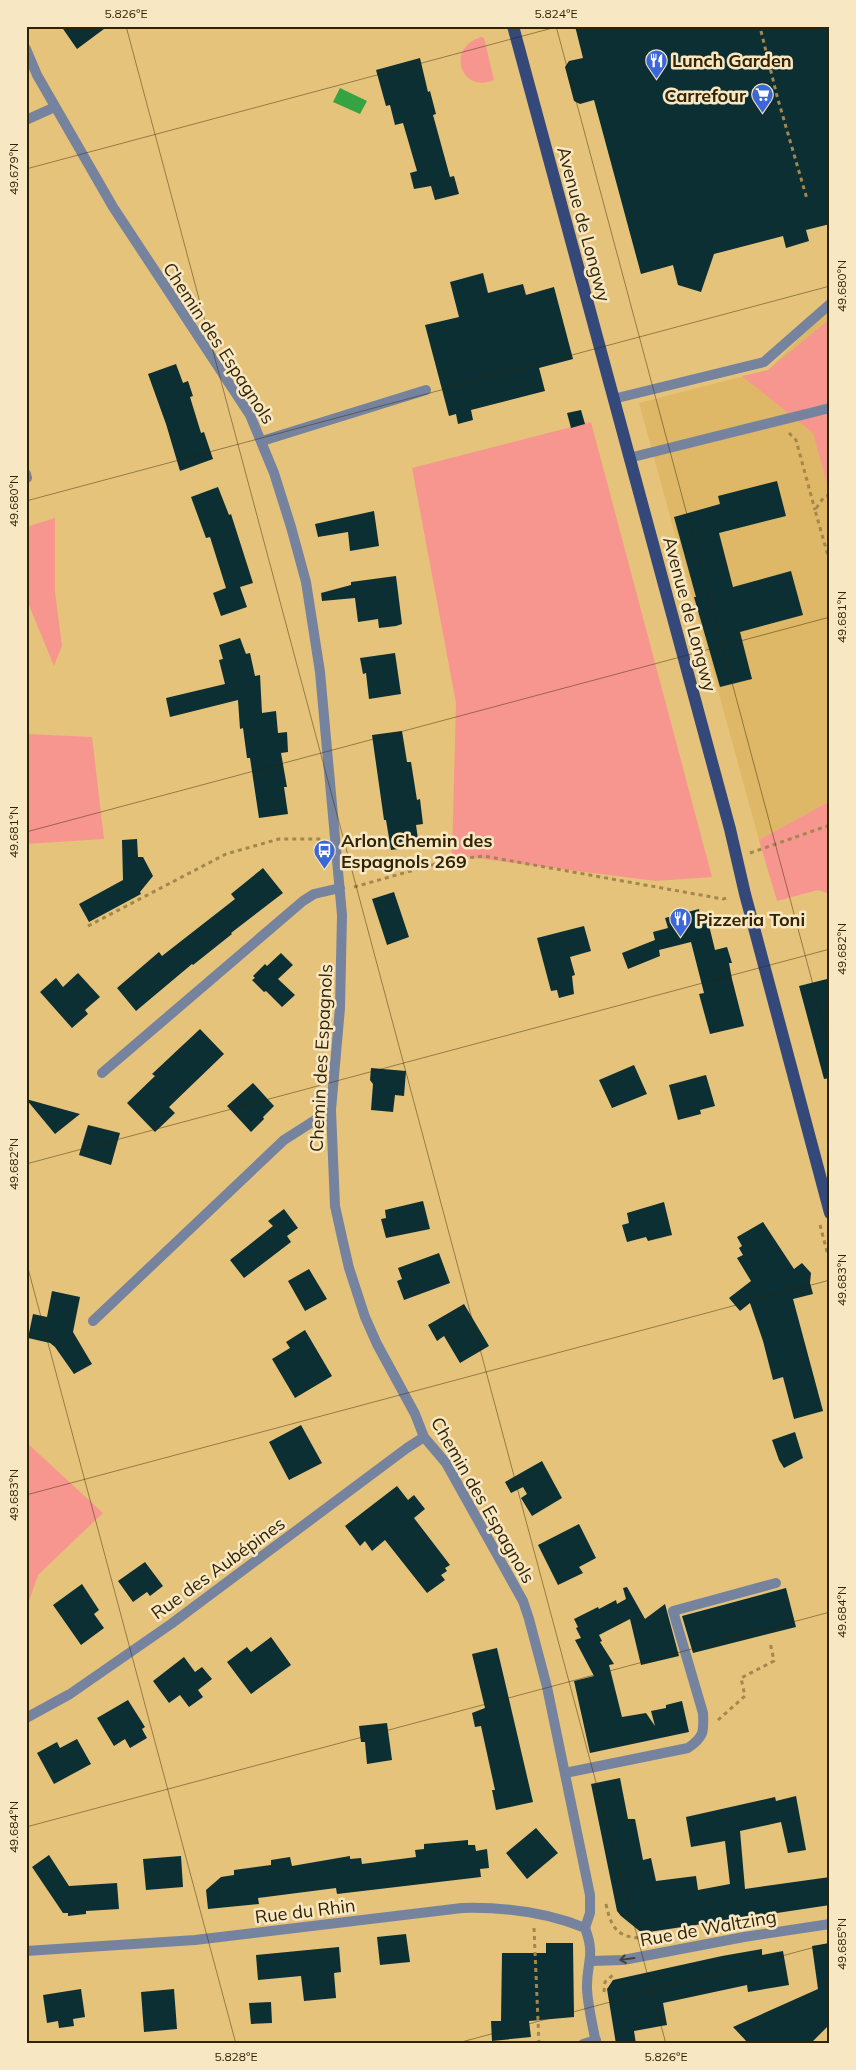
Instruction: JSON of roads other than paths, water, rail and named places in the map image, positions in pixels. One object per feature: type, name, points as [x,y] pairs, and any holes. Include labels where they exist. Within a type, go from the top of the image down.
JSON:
[{"type":"main road","name":"Avenue de Longwy","points":[[513,26],[737,858],[830,1213]]},
{"type":"street","name":"Chemin des Espagnols","points":[[26,49],[37,74],[112,207],[250,415],[274,474],[291,528],[306,582],[314,625],[342,915],[341,988],[331,1110],[336,1206],[349,1268],[373,1335],[415,1414],[424,1438],[446,1463],[523,1601],[529,1619],[546,1687],[590,1895],[590,1913],[585,1928],[591,1944],[591,1961],[587,1987],[596,2042]]},
{"type":"street","points":[[26,120],[56,107]]},
{"type":"street","points":[[613,399],[764,362],[830,304]]},
{"type":"street","points":[[262,441],[426,390]]},
{"type":"street","points":[[630,458],[830,408]]},
{"type":"street","points":[[102,1073],[303,901],[314,894],[340,888]]},
{"type":"street","points":[[93,1321],[284,1140],[331,1110]]},
{"type":"street","name":"Rue des Aubépines","points":[[26,1718],[70,1694],[171,1624],[407,1448],[424,1438]]},
{"type":"street","points":[[565,1773],[688,1748],[700,1740],[704,1726],[703,1713],[673,1611],[776,1583]]},
{"type":"street","name":"Rue du Rhin","points":[[26,1951],[195,1940],[462,1908],[496,1908],[570,1922],[585,1928]]},
{"type":"street","name":"Rue de Waltzing","points":[[591,1961],[623,1960],[744,1937],[830,1924]]},
{"type":"street","points":[[583,2044],[596,2042]]},
{"type":"place","name":"Lunch Garden","points":[[656,79]]},
{"type":"place","name":"Carrefour","points":[[762,114]]},
{"type":"place","name":"Arlon Chemin des Espagnols 269","points":[[325,869]]},
{"type":"place","name":"Pizzeria Toni","points":[[680,938]]}]
